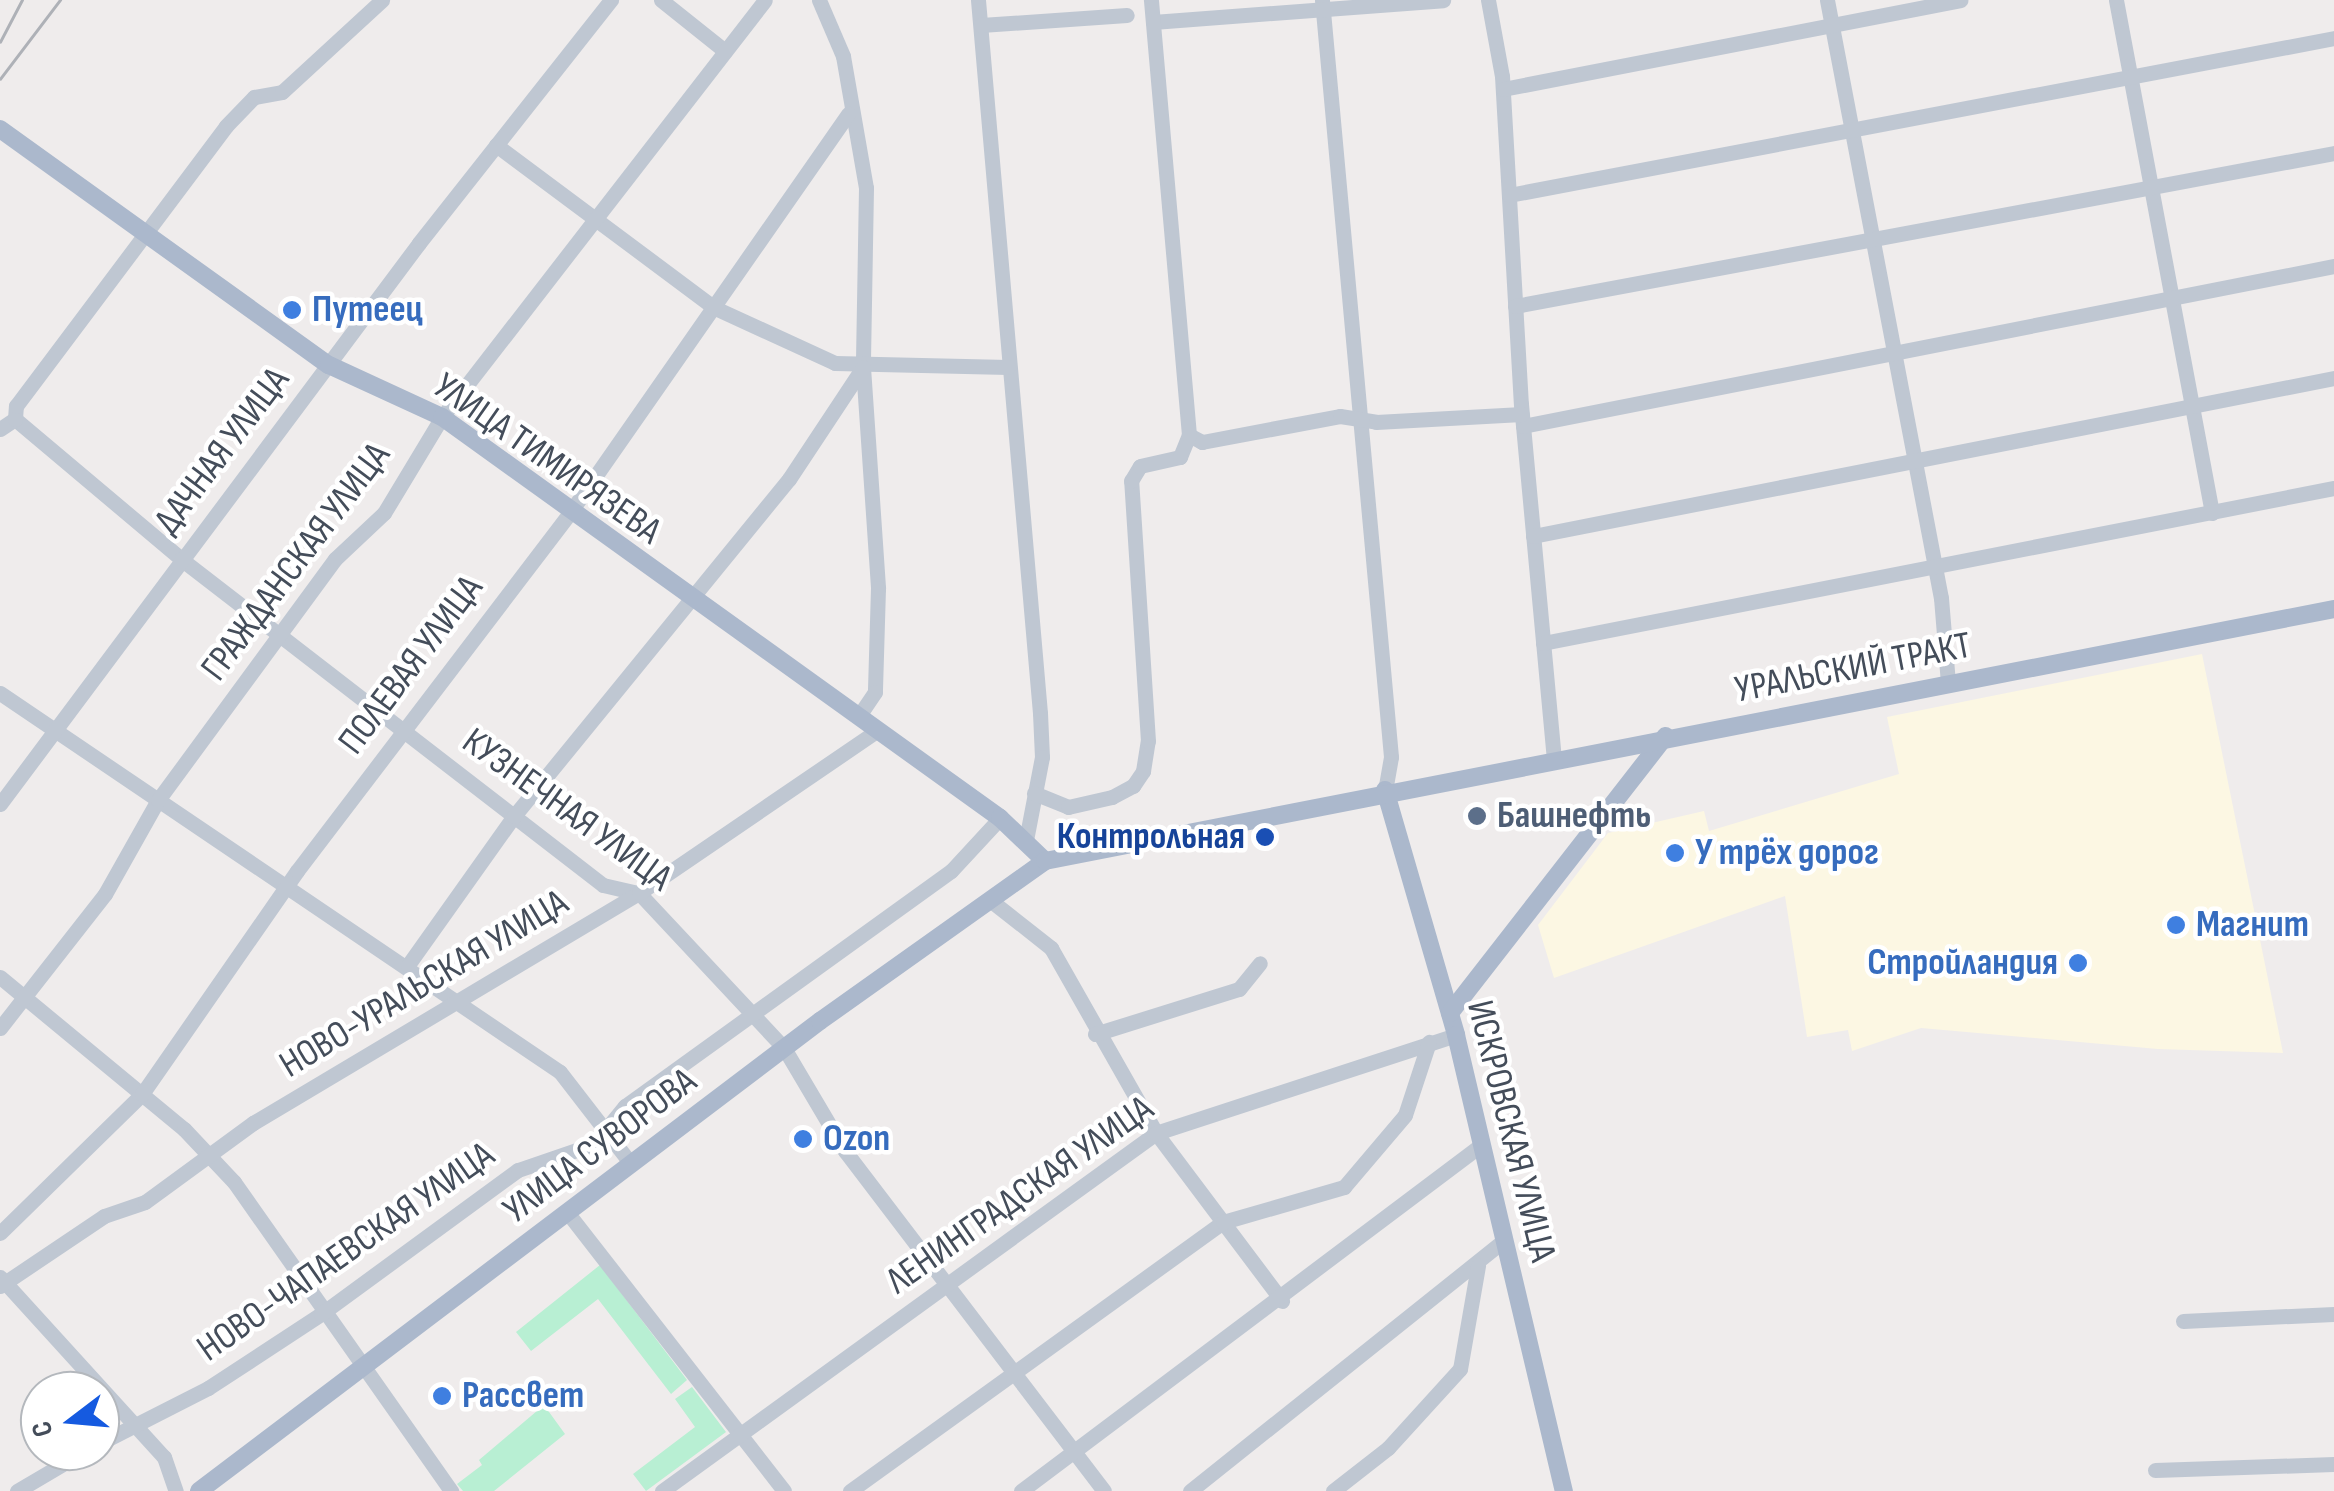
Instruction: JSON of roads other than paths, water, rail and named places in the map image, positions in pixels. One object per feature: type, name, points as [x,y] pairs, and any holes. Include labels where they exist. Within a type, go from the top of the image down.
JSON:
[{"type":"main road","name":"УЛИЦА ТИМИРЯЗЕВА","points":[[0,129],[328,365],[442,417],[569,514],[1000,818],[1045,860]]},
{"type":"main road","name":"УРАЛЬСКИЙ ТРАКТ","points":[[1045,860],[1385,790],[2334,608]]},
{"type":"main road","points":[[1450,1013],[1666,736]]},
{"type":"main road","name":"ИСКРОВСКАЯ УЛИЦА","points":[[1385,790],[1456,1036],[1564,1491]]},
{"type":"main road","name":"УЛИЦА СУВОРОВА","points":[[199,1491],[784,1048],[1045,860]]},
{"type":"street","points":[[0,428],[15,419],[16,406],[144,230],[254,97],[282,92],[382,0]]},
{"type":"street","name":"ДАЧНАЯ УЛИЦА","points":[[0,804],[328,365],[611,0]]},
{"type":"street","points":[[660,0],[725,51]]},
{"type":"street","name":"ГРАЖДАНСКАЯ УЛИЦА","points":[[0,1028],[21,994],[105,894],[158,800],[278,635],[335,559],[384,513],[442,417],[765,0]]},
{"type":"street","points":[[819,0],[843,56],[848,114],[862,142],[866,188],[863,368],[878,588],[875,692],[859,716]]},
{"type":"street","points":[[978,0],[1040,714],[1026,840]]},
{"type":"street","points":[[1034,793],[1079,806],[1133,786],[1144,771],[1144,638],[1131,480],[1140,466],[1180,456],[1190,435],[1151,0]]},
{"type":"street","points":[[1153,22],[1322,5],[1444,0]]},
{"type":"street","points":[[1488,0],[1502,89],[1522,420],[1554,758]]},
{"type":"street","points":[[1827,0],[1934,562],[1948,683]]},
{"type":"street","points":[[1502,89],[1960,0]]},
{"type":"street","points":[[2116,0],[2196,406],[2212,513]]},
{"type":"street","points":[[1322,5],[1356,419],[1391,757],[1385,790]]},
{"type":"street","points":[[980,26],[1127,15]]},
{"type":"street","points":[[1509,195],[2334,38]]},
{"type":"street","name":"ПОЛЕВАЯ УЛИЦА","points":[[0,1232],[142,1094],[287,885],[401,730],[569,514],[848,114]]},
{"type":"street","points":[[496,145],[715,308],[835,363],[863,368],[1008,367]]},
{"type":"street","points":[[1515,306],[2154,191],[2334,153]]},
{"type":"street","points":[[1190,435],[1202,442],[1356,419],[1522,420],[1894,353],[2334,266]]},
{"type":"street","points":[[408,966],[514,816],[687,598],[789,479],[863,368]]},
{"type":"street","points":[[1533,536],[2334,378]]},
{"type":"street","name":"КУЗНЕЧНАЯ УЛИЦА","points":[[15,419],[181,559],[604,885],[639,892],[784,1048],[845,1151],[1104,1491]]},
{"type":"street","points":[[1543,644],[1934,562],[2334,488]]},
{"type":"street","points":[[0,693],[459,1000],[560,1072],[630,1164]]},
{"type":"street","name":"НОВО-УРАЛЬСКАЯ УЛИЦА","points":[[3,1282],[104,1216],[145,1202],[209,1156],[639,892],[878,730]]},
{"type":"street","name":"НОВО-ЧАПАЕВСКАЯ УЛИЦА","points":[[120,1434],[321,1314],[518,1170],[608,1134],[624,1106],[951,871],[1000,818]]},
{"type":"street","points":[[990,900],[1051,948],[1095,1034],[1156,1133],[1282,1300]]},
{"type":"street","points":[[1095,1034],[1239,989],[1260,963]]},
{"type":"street","points":[[0,977],[142,1094],[234,1182],[321,1314],[451,1491]]},
{"type":"street","name":"ЛЕНИНГРАДСКАЯ УЛИЦА","points":[[662,1491],[948,1288],[1156,1133],[1456,1036]]},
{"type":"street","points":[[850,1491],[1222,1222],[1344,1187],[1406,1116],[1429,1042]]},
{"type":"street","points":[[1021,1491],[1282,1300],[1481,1145]]},
{"type":"street","points":[[568,1212],[784,1491]]},
{"type":"street","points":[[1190,1491],[1478,1266],[1504,1240]]},
{"type":"street","points":[[1333,1491],[1388,1448],[1460,1369],[1478,1266]]},
{"type":"street","points":[[3,1282],[164,1457],[176,1491]]},
{"type":"street","points":[[2183,1321],[2334,1314]]},
{"type":"street","points":[[2155,1470],[2334,1464]]},
{"type":"street","points":[[17,1491],[51,1471]]},
{"type":"street","points":[[433,1491],[437,1472]]},
{"type":"railway","points":[[0,42],[22,0]]},
{"type":"railway","points":[[0,79],[60,0]]},
{"type":"place","name":"Путеец","points":[[292,310]]},
{"type":"place","name":"Башнефть","points":[[1477,816]]},
{"type":"place","name":"Контрольная","points":[[1265,837]]},
{"type":"place","name":"У трёх дорог","points":[[1675,853]]},
{"type":"place","name":"Магнит","points":[[2176,925]]},
{"type":"place","name":"Стройландия","points":[[2078,963]]},
{"type":"place","name":"Ozon","points":[[803,1139]]},
{"type":"place","name":"Рассвет","points":[[442,1396]]}]
